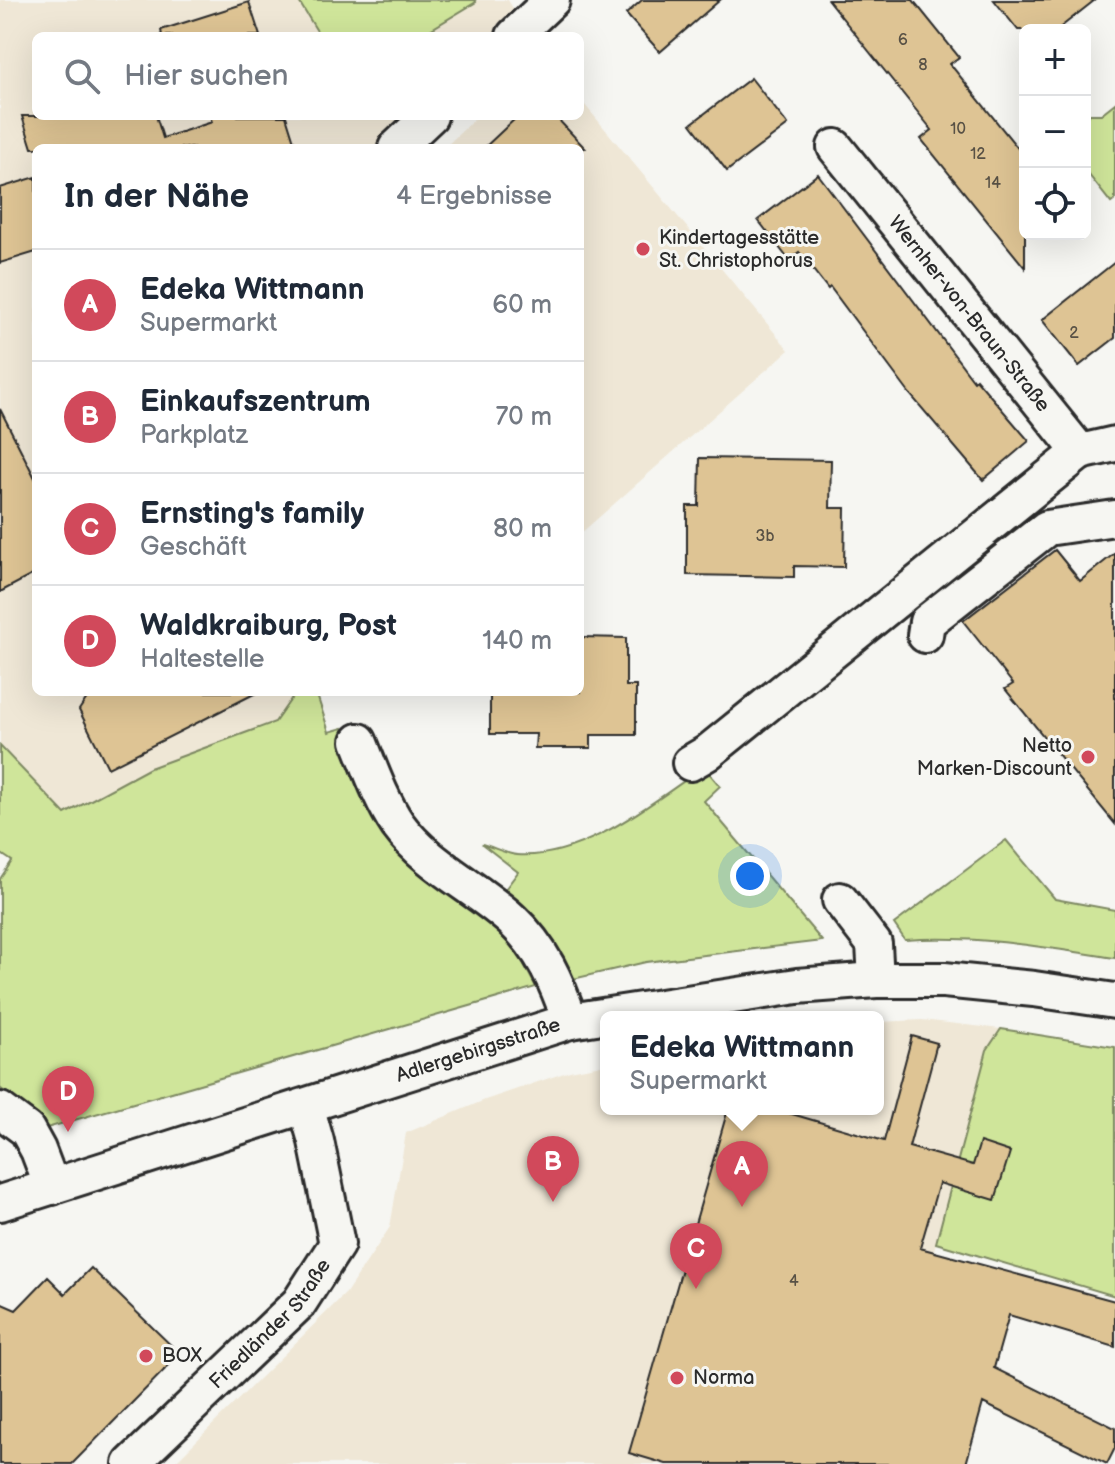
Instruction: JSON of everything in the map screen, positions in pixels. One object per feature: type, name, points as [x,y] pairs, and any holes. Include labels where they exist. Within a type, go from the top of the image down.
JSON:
[{"type":"street","points":[[518,32],[552,0]]},
{"type":"street","points":[[400,144],[426,120]]},
{"type":"street","name":"Wernher-von-Braun-Straße","points":[[835,147],[1080,452]]},
{"type":"street","points":[[690,763],[707,753],[1080,452],[1115,444]]},
{"type":"street","points":[[925,635],[927,622],[1047,528],[1115,518]]},
{"type":"street","points":[[359,741],[398,825],[431,859],[511,920],[540,952],[559,988],[570,1021]]},
{"type":"street","points":[[840,900],[874,944],[876,980]]},
{"type":"street","name":"Adlergebirgsstraße","points":[[634,1011],[769,990],[876,980],[944,980],[1115,1001]]},
{"type":"street","name":"Adlergebirgsstraße","points":[[0,1203],[570,1021],[600,1016]]},
{"type":"street","name":"Friedländer Straße","points":[[131,1464],[299,1303],[337,1244],[306,1106]]},
{"type":"street","points":[[0,1110],[27,1130],[52,1187]]},
{"type":"shaded area","points":[[0,0],[508,0],[516,13],[496,32],[32,32],[32,120],[404,120],[378,144],[32,144],[32,696],[294,696],[275,722],[150,768],[65,815],[0,746]]},
{"type":"shaded area","name":"Kindertagesstätte St. Christophorus","points":[[584,104],[789,350],[584,530],[584,144],[448,144],[474,120],[584,120]]},
{"type":"shaded area","points":[[922,1020],[1001,1029],[987,1050],[873,1464],[173,1464],[346,1293],[390,1227],[406,1133],[485,1100],[570,1071],[600,1065],[600,1115],[884,1115],[884,1022]]},
{"type":"green space","points":[[298,0],[476,2],[427,32],[318,32]]},
{"type":"green space","points":[[1115,103],[1115,200],[1111,203],[1091,178],[1091,114],[1101,114]]},
{"type":"green space","points":[[293,696],[317,696],[329,732],[343,728],[381,830],[432,878],[490,923],[519,955],[536,987],[47,1128],[0,1088],[0,879],[12,861],[0,853],[0,746],[65,814],[150,768],[275,722]]},
{"type":"green space","points":[[704,767],[720,786],[704,801],[822,941],[646,962],[569,980],[503,892],[518,872],[482,844],[517,855],[542,854],[567,848],[592,839],[640,812]]},
{"type":"green space","points":[[1006,840],[1055,899],[1115,910],[1115,958],[984,941],[905,940],[894,924]]},
{"type":"green space","points":[[1001,1029],[1115,1047],[1115,1296],[936,1243],[987,1050]]},
{"type":"building","points":[[642,0],[720,0],[660,52],[626,14]]},
{"type":"building","points":[[828,0],[913,0],[959,57],[950,64],[1019,150],[1019,240],[1025,240],[1025,268],[921,139],[932,130]]},
{"type":"building","points":[[994,0],[1095,0],[1065,24],[1019,24],[1018,30]]},
{"type":"building","points":[[249,2],[259,32],[161,32]]},
{"type":"building","points":[[751,78],[788,125],[727,171],[691,124]]},
{"type":"building","points":[[22,116],[32,116],[32,120],[157,120],[163,138],[211,120],[287,120],[295,144],[32,144],[32,148]]},
{"type":"building","points":[[514,120],[559,120],[581,144],[488,144]]},
{"type":"building","points":[[818,174],[974,381],[976,379],[1029,441],[983,480],[909,393],[830,287],[828,289],[799,252],[789,260],[758,220]]},
{"type":"building","points":[[32,178],[32,253],[0,263],[0,188]]},
{"type":"building","points":[[1115,262],[1115,338],[1079,366],[1042,320]]},
{"type":"building","points":[[0,409],[32,472],[32,575],[0,592]]},
{"type":"building","points":[[700,458],[831,460],[830,508],[845,508],[844,567],[794,566],[794,577],[687,575],[687,506],[699,506]]},
{"type":"building","points":[[1055,550],[1080,581],[1115,553],[1115,824],[1005,689],[1013,684],[963,621]]},
{"type":"building","points":[[584,637],[626,638],[626,686],[636,686],[636,735],[591,735],[591,748],[535,748],[536,734],[490,734],[490,696],[584,696]]},
{"type":"building","points":[[88,696],[250,696],[108,768],[79,710]]},
{"type":"building","points":[[912,1036],[937,1043],[909,1147],[973,1165],[980,1142],[1010,1152],[995,1200],[939,1183],[920,1248],[1115,1301],[1115,1347],[1009,1315],[994,1368],[1115,1428],[1115,1448],[1107,1464],[983,1403],[966,1464],[666,1464],[629,1453],[726,1115],[795,1115],[884,1141]]},
{"type":"building","points":[[91,1268],[180,1354],[72,1464],[0,1464],[0,1303],[16,1310],[48,1277],[65,1294]]},
{"type":"place","name":"Kindertagesstätte St. Christophorus","points":[[643,249]]},
{"type":"place","name":"Netto Marken-Discount","points":[[1088,757]]},
{"type":"place","name":"Waldkraiburg, Post","points":[[68,1132]]},
{"type":"place","name":"Einkaufszentrum","points":[[553,1202]]},
{"type":"place","name":"Edeka Wittmann","points":[[742,1207]]},
{"type":"place","name":"Ernsting's family","points":[[696,1289]]},
{"type":"place","name":"BOX","points":[[146,1356]]},
{"type":"place","name":"Norma","points":[[677,1378]]}]
